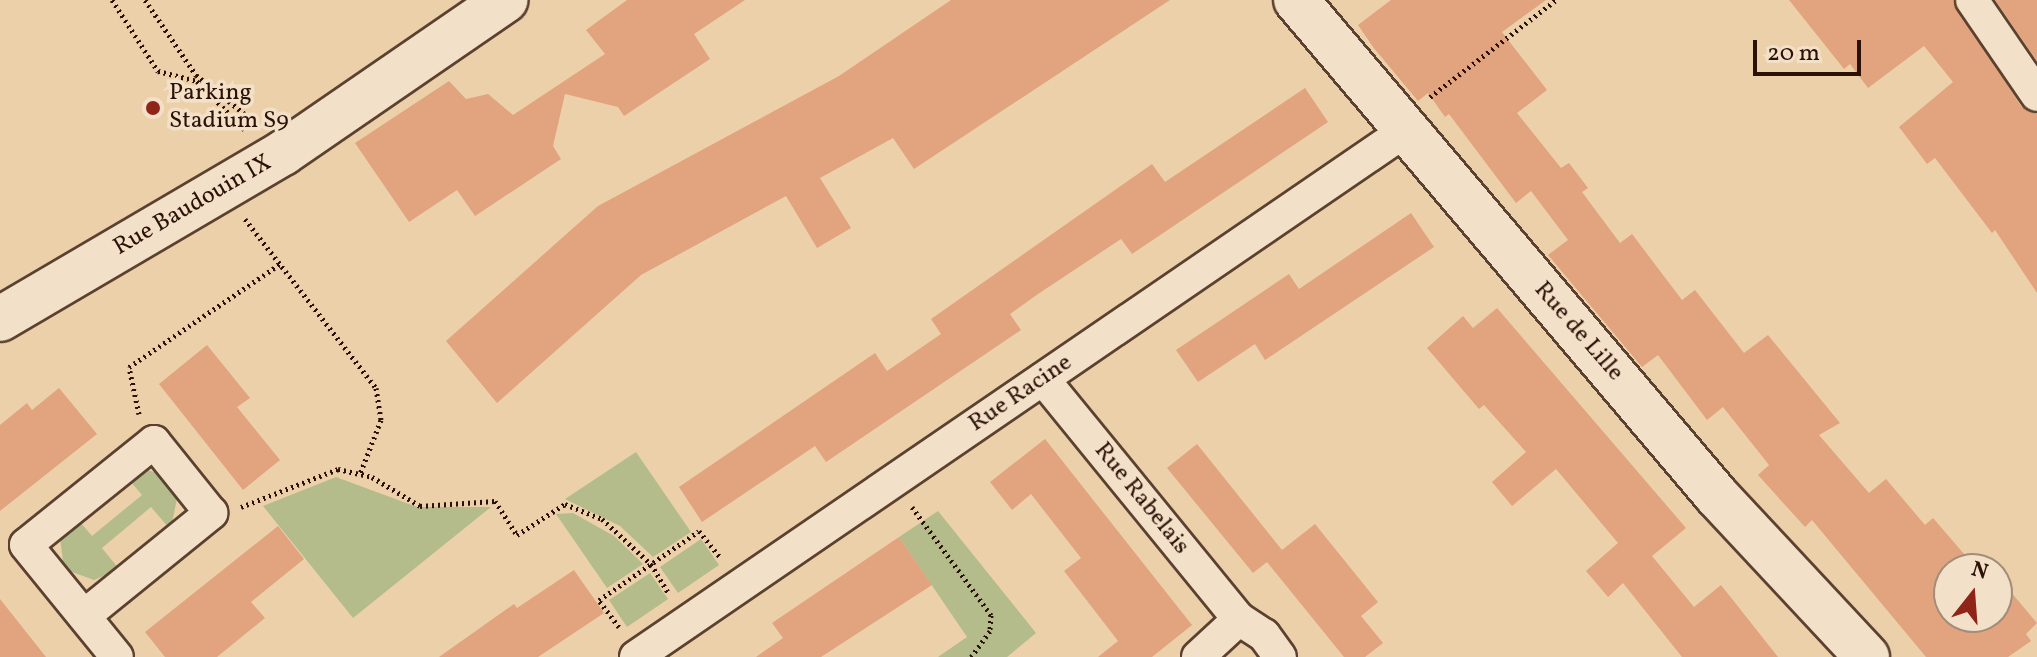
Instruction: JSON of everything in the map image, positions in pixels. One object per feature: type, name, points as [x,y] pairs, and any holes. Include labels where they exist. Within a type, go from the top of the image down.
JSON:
[{"type":"street","name":"Rue Baudouin IX","points":[[12,310],[223,190],[506,0]]},
{"type":"street","name":"Rue de Lille","points":[[1296,0],[1717,496],[1867,657]]},
{"type":"street","points":[[1972,0],[2037,95]]},
{"type":"street","name":"Rue Racine","points":[[637,656],[1043,379],[1401,126]]},
{"type":"street","name":"Rue Rabelais","points":[[1043,379],[1239,619],[1264,635],[1280,657]]},
{"type":"street","points":[[84,616],[211,513],[154,442],[26,545],[117,657]]},
{"type":"street","points":[[1198,657],[1239,619]]},
{"type":"path","points":[[112,0],[158,71],[197,81],[239,129],[250,132]]},
{"type":"path","points":[[145,0],[196,75],[262,129]]},
{"type":"path","points":[[1401,126],[1556,0]]},
{"type":"path","points":[[223,190],[376,388],[381,420],[360,474]]},
{"type":"path","points":[[154,442],[140,423],[129,367],[280,264]]},
{"type":"path","points":[[211,513],[238,508],[338,469],[360,474],[420,506],[495,501],[517,535],[565,504],[602,519],[651,564],[686,623]]},
{"type":"path","points":[[892,481],[991,615],[990,631],[971,657]]},
{"type":"path","points":[[637,656],[599,600],[651,564],[699,531],[741,584]]},
{"type":"green space","points":[[636,452],[691,532],[653,557],[620,526],[565,499]]},
{"type":"green space","points":[[144,469],[164,475],[178,494],[169,528],[151,507],[102,548],[119,569],[94,580],[72,572],[63,561],[60,538],[75,516],[92,536],[142,495],[125,475]]},
{"type":"green space","points":[[336,477],[417,507],[491,507],[353,618],[263,506]]},
{"type":"green space","points":[[938,511],[1036,633],[1007,657],[938,657],[967,637],[899,537]]},
{"type":"green space","points":[[573,513],[614,536],[643,564],[607,588],[556,514]]},
{"type":"green space","points":[[701,539],[719,565],[678,593],[660,567]]},
{"type":"green space","points":[[650,573],[668,599],[627,627],[609,600]]},
{"type":"building","points":[[627,0],[745,0],[694,34],[710,59],[624,116],[618,107],[565,94],[553,146],[561,159],[475,216],[457,190],[409,222],[355,143],[449,81],[466,99],[488,94],[513,115],[605,54],[586,30]]},
{"type":"building","points":[[951,0],[1170,0],[914,169],[893,138],[820,178],[851,228],[817,248],[786,196],[641,275],[497,403],[446,341],[598,206],[839,76]]},
{"type":"building","points":[[1391,0],[1546,0],[1502,32],[1547,90],[1517,113],[1561,168],[1569,163],[1588,188],[1582,192],[1620,243],[1632,234],[1682,300],[1695,290],[1744,353],[1768,335],[1840,423],[1819,435],[1869,493],[1886,479],[1925,525],[1933,518],[1963,553],[1933,553],[1933,633],[2013,633],[2013,595],[2037,623],[2026,634],[2031,641],[2008,657],[1926,657],[1812,520],[1805,527],[1758,475],[1769,465],[1723,407],[1707,420],[1658,355],[1642,367],[1548,255],[1568,240],[1531,191],[1516,203],[1449,114],[1445,117],[1428,93],[1418,101],[1358,25]]},
{"type":"building","points":[[1789,0],[1953,0],[2021,106],[2037,114],[2037,293],[1995,230],[1992,233],[1935,158],[1927,164],[1899,127],[1953,82],[1924,46],[1868,88],[1850,64],[1844,69]]},
{"type":"building","points":[[1995,0],[2037,0],[2037,61]]},
{"type":"building","points":[[1305,88],[1328,122],[1132,254],[1121,239],[1038,294],[1010,314],[1021,330],[826,462],[815,446],[702,522],[679,487],[875,353],[887,371],[941,334],[931,319],[1152,164],[1165,182]]},
{"type":"building","points":[[1411,213],[1434,247],[1265,360],[1255,344],[1198,382],[1176,350],[1289,274],[1299,289]]},
{"type":"building","points":[[1497,308],[1686,528],[1652,556],[1694,607],[1721,585],[1778,657],[1682,657],[1623,583],[1608,597],[1586,571],[1618,543],[1556,469],[1512,506],[1492,482],[1526,452],[1484,405],[1479,409],[1427,348],[1463,316],[1473,328]]},
{"type":"building","points":[[207,345],[250,398],[237,407],[280,460],[243,490],[159,384]]},
{"type":"building","points":[[59,388],[97,434],[0,511],[0,425],[27,403],[32,410]]},
{"type":"building","points":[[1045,439],[1192,625],[1152,657],[1098,657],[1118,641],[1064,571],[1081,558],[1031,494],[1012,510],[990,482]]},
{"type":"building","points":[[1197,444],[1282,550],[1315,524],[1378,602],[1361,616],[1383,643],[1365,657],[1344,657],[1267,562],[1253,573],[1167,468]]},
{"type":"building","points":[[278,526],[304,559],[251,602],[265,618],[217,657],[165,657],[145,632]]},
{"type":"building","points":[[899,537],[932,585],[821,657],[756,657],[783,638],[772,623]]},
{"type":"building","points":[[574,570],[604,613],[538,657],[439,657],[514,604],[517,608]]},
{"type":"building","points":[[0,599],[46,657],[0,657]]},
{"type":"place","name":"Parking Stadium S9","points":[[153,108]]}]
